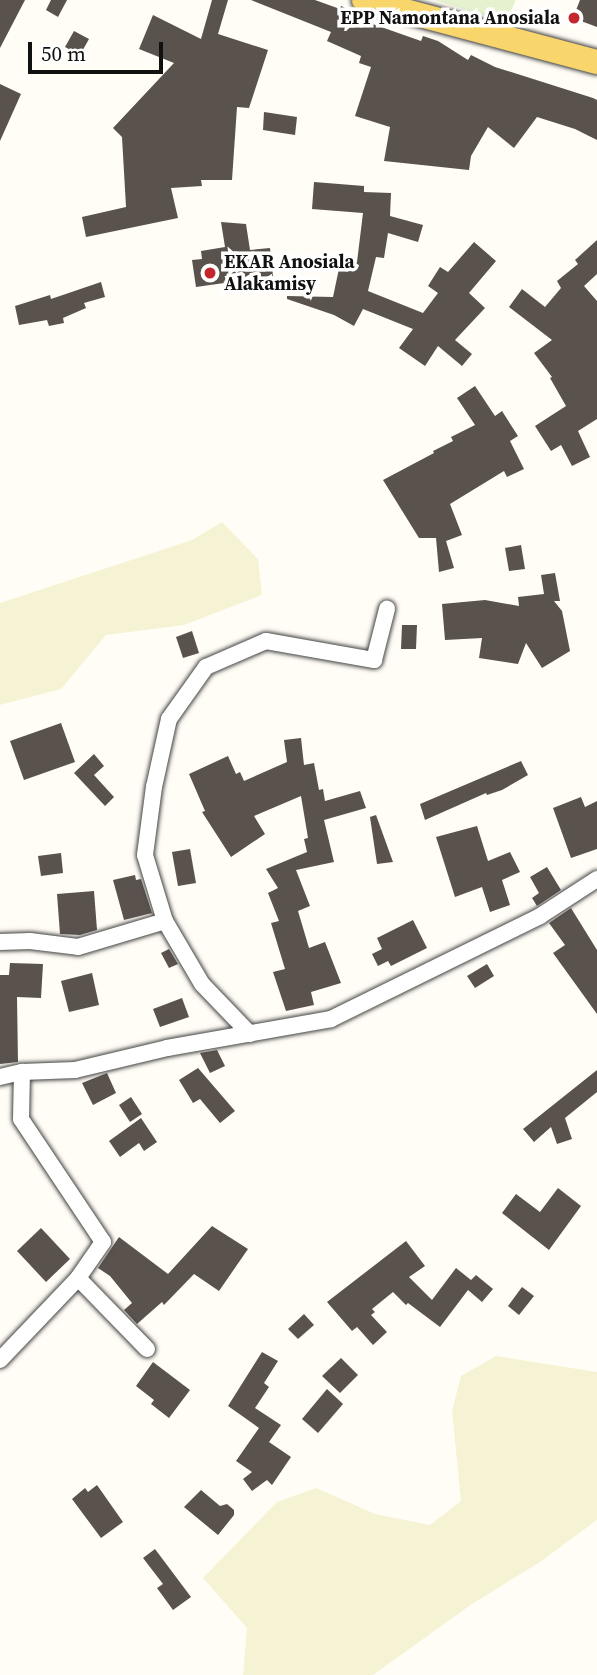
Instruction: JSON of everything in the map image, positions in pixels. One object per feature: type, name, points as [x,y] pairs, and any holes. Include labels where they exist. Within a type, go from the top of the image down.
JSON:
[{"type":"main road","points":[[364,0],[597,62]]},
{"type":"street","points":[[250,1034],[202,984],[165,921],[145,855],[154,787],[169,719],[206,667],[266,641],[374,660],[387,609]]},
{"type":"street","points":[[0,1077],[22,1072],[75,1070],[167,1048],[331,1019],[540,916],[597,879]]},
{"type":"street","points":[[0,942],[30,941],[78,947],[165,921]]},
{"type":"street","points":[[0,1360],[78,1278],[103,1242],[21,1119],[22,1072]]},
{"type":"street","points":[[78,1278],[147,1349]]},
{"type":"shaded area","points":[[222,522],[258,559],[262,595],[184,625],[106,635],[61,689],[0,705],[0,603],[192,540]]},
{"type":"shaded area","points":[[496,1356],[597,1372],[597,1520],[540,1562],[472,1604],[373,1675],[243,1675],[247,1628],[203,1578],[277,1502],[316,1488],[375,1514],[430,1525],[461,1501],[452,1411],[461,1376]]},
{"type":"green space","points":[[434,0],[516,0],[506,22]]},
{"type":"building","points":[[0,0],[25,0],[0,48]]},
{"type":"building","points":[[51,0],[67,0],[58,17],[46,10]]},
{"type":"building","points":[[212,0],[228,0],[218,34],[268,50],[249,108],[237,107],[232,180],[201,180],[202,186],[171,188],[178,218],[86,237],[82,217],[126,207],[122,137],[113,128],[174,63],[139,49],[153,15],[201,39]]},
{"type":"building","points":[[251,0],[315,0],[340,9],[341,6],[369,18],[367,22],[421,41],[423,36],[438,41],[468,60],[471,55],[495,67],[593,98],[597,100],[597,140],[575,129],[537,117],[514,148],[488,127],[471,156],[469,170],[384,161],[390,127],[355,116],[371,67],[359,63],[361,56],[327,41],[331,32]]},
{"type":"building","points":[[580,0],[597,0],[597,27],[573,18]]},
{"type":"building","points":[[74,31],[89,39],[80,55],[65,47]]},
{"type":"building","points":[[0,84],[21,94],[0,141]]},
{"type":"building","points":[[264,112],[297,117],[295,135],[263,130]]},
{"type":"building","points":[[314,182],[364,186],[364,192],[391,193],[390,216],[423,225],[418,242],[388,233],[384,258],[376,257],[368,291],[423,313],[438,293],[428,286],[440,267],[448,272],[474,242],[496,261],[469,293],[485,308],[455,340],[472,354],[462,366],[438,346],[425,366],[399,348],[413,329],[363,309],[354,326],[334,315],[287,299],[287,296],[333,297],[341,259],[357,262],[363,213],[312,209]]},
{"type":"building","points":[[221,222],[246,224],[250,250],[270,248],[273,276],[196,287],[192,260],[202,259],[201,251],[225,247]]},
{"type":"building","points":[[597,240],[597,274],[584,286],[597,301],[597,419],[578,431],[590,457],[572,466],[561,445],[551,451],[535,426],[566,406],[550,378],[552,377],[534,353],[552,340],[509,307],[522,289],[545,307],[561,288],[557,281],[578,264],[575,260]]},
{"type":"building","points":[[101,282],[105,297],[84,303],[86,308],[63,318],[64,323],[49,326],[47,320],[19,325],[15,306],[50,295],[51,299]]},
{"type":"building","points":[[475,386],[495,416],[502,411],[518,436],[510,441],[524,469],[507,477],[504,471],[450,504],[462,535],[446,541],[454,568],[439,572],[436,538],[419,538],[383,480],[434,453],[433,451],[453,441],[451,437],[475,425],[457,398]]},
{"type":"building","points":[[521,545],[525,569],[509,571],[505,548]]},
{"type":"building","points":[[555,573],[560,601],[554,601],[562,611],[570,651],[542,668],[526,643],[518,664],[479,658],[482,638],[445,640],[442,604],[485,600],[519,606],[518,597],[544,594],[541,575]]},
{"type":"building","points":[[402,625],[417,625],[416,649],[401,649]]},
{"type":"building","points":[[192,631],[199,653],[183,658],[176,637]]},
{"type":"building","points":[[61,723],[75,762],[24,780],[10,741]]},
{"type":"building","points":[[301,738],[304,765],[314,763],[319,790],[323,789],[325,801],[360,791],[366,808],[324,820],[334,862],[296,870],[310,906],[298,911],[309,948],[325,942],[341,983],[311,992],[314,1005],[286,1011],[273,972],[285,969],[271,923],[279,921],[268,893],[278,888],[266,869],[307,852],[304,839],[308,838],[301,796],[254,816],[265,834],[231,857],[202,812],[205,811],[189,774],[228,756],[236,774],[240,772],[244,781],[287,762],[284,740]]},
{"type":"building","points":[[94,754],[104,766],[94,775],[114,797],[105,806],[74,773]]},
{"type":"building","points":[[521,761],[528,775],[502,790],[487,795],[486,793],[425,820],[420,804]]},
{"type":"building","points":[[581,797],[585,807],[597,801],[597,849],[571,858],[553,808]]},
{"type":"building","points":[[376,815],[393,862],[377,864],[370,817]]},
{"type":"building","points":[[477,826],[488,861],[510,852],[520,872],[502,880],[510,905],[490,912],[482,887],[455,897],[436,837]]},
{"type":"building","points":[[190,849],[196,883],[178,886],[172,852]]},
{"type":"building","points":[[61,853],[63,873],[41,876],[38,856]]},
{"type":"building","points":[[547,867],[561,890],[537,906],[532,898],[539,893],[530,877]]},
{"type":"building","points":[[135,875],[136,880],[141,879],[152,913],[124,920],[113,880]]},
{"type":"building","points":[[94,891],[97,930],[80,935],[60,934],[57,894]]},
{"type":"building","points":[[571,908],[597,950],[597,1014],[553,953],[565,945],[549,923]]},
{"type":"building","points":[[413,920],[427,948],[391,966],[388,961],[378,966],[372,954],[382,949],[377,938]]},
{"type":"building","points":[[169,949],[178,964],[169,968],[161,953]]},
{"type":"building","points":[[10,963],[43,964],[41,998],[17,997],[18,1062],[0,1064],[0,975],[9,975]]},
{"type":"building","points":[[487,964],[494,976],[475,988],[467,976]]},
{"type":"building","points":[[92,973],[99,1005],[69,1012],[61,981]]},
{"type":"building","points":[[182,998],[189,1017],[160,1027],[153,1009]]},
{"type":"building","points":[[217,1050],[225,1066],[210,1073],[200,1053]]},
{"type":"building","points":[[198,1068],[235,1111],[220,1123],[200,1099],[193,1103],[179,1080]]},
{"type":"building","points":[[597,1070],[597,1092],[565,1118],[572,1139],[557,1144],[551,1127],[534,1142],[523,1129]]},
{"type":"building","points":[[107,1073],[116,1093],[93,1105],[82,1083]]},
{"type":"building","points":[[131,1097],[142,1114],[130,1122],[119,1105]]},
{"type":"building","points":[[141,1118],[157,1142],[144,1151],[139,1143],[120,1157],[109,1141]]},
{"type":"building","points":[[558,1188],[581,1206],[549,1250],[502,1213],[516,1194],[540,1212]]},
{"type":"building","points":[[212,1226],[248,1249],[219,1291],[194,1274],[164,1305],[162,1302],[137,1324],[124,1310],[132,1303],[110,1276],[98,1268],[119,1237],[168,1274]]},
{"type":"building","points":[[41,1228],[70,1259],[46,1282],[17,1251]]},
{"type":"building","points":[[406,1241],[425,1266],[409,1277],[432,1300],[456,1268],[471,1280],[476,1275],[493,1289],[482,1302],[468,1290],[440,1327],[408,1303],[406,1305],[393,1292],[372,1309],[375,1312],[371,1315],[387,1332],[373,1345],[357,1327],[352,1331],[327,1302]]},
{"type":"building","points":[[522,1287],[534,1296],[519,1315],[508,1306]]},
{"type":"building","points":[[304,1314],[314,1325],[298,1339],[288,1329]]},
{"type":"building","points":[[262,1352],[278,1361],[264,1383],[269,1387],[255,1408],[281,1425],[269,1442],[291,1457],[272,1485],[267,1480],[252,1491],[243,1479],[252,1472],[236,1461],[259,1428],[228,1406]]},
{"type":"building","points":[[341,1358],[358,1375],[340,1393],[322,1376]]},
{"type":"building","points":[[153,1362],[190,1390],[169,1418],[151,1404],[154,1400],[136,1386]]},
{"type":"building","points":[[327,1389],[343,1404],[318,1433],[302,1419]]},
{"type":"building","points":[[97,1485],[123,1522],[101,1538],[72,1499],[85,1488],[88,1492]]},
{"type":"building","points":[[201,1490],[220,1506],[227,1504],[234,1510],[234,1515],[218,1535],[184,1507]]},
{"type":"building","points":[[155,1549],[191,1597],[173,1610],[157,1588],[163,1584],[143,1558]]},
{"type":"place","name":"EPP Namontana Anosiala","points":[[574,18]]},
{"type":"place","name":"EKAR Anosiala Alakamisy","points":[[210,273]]}]
